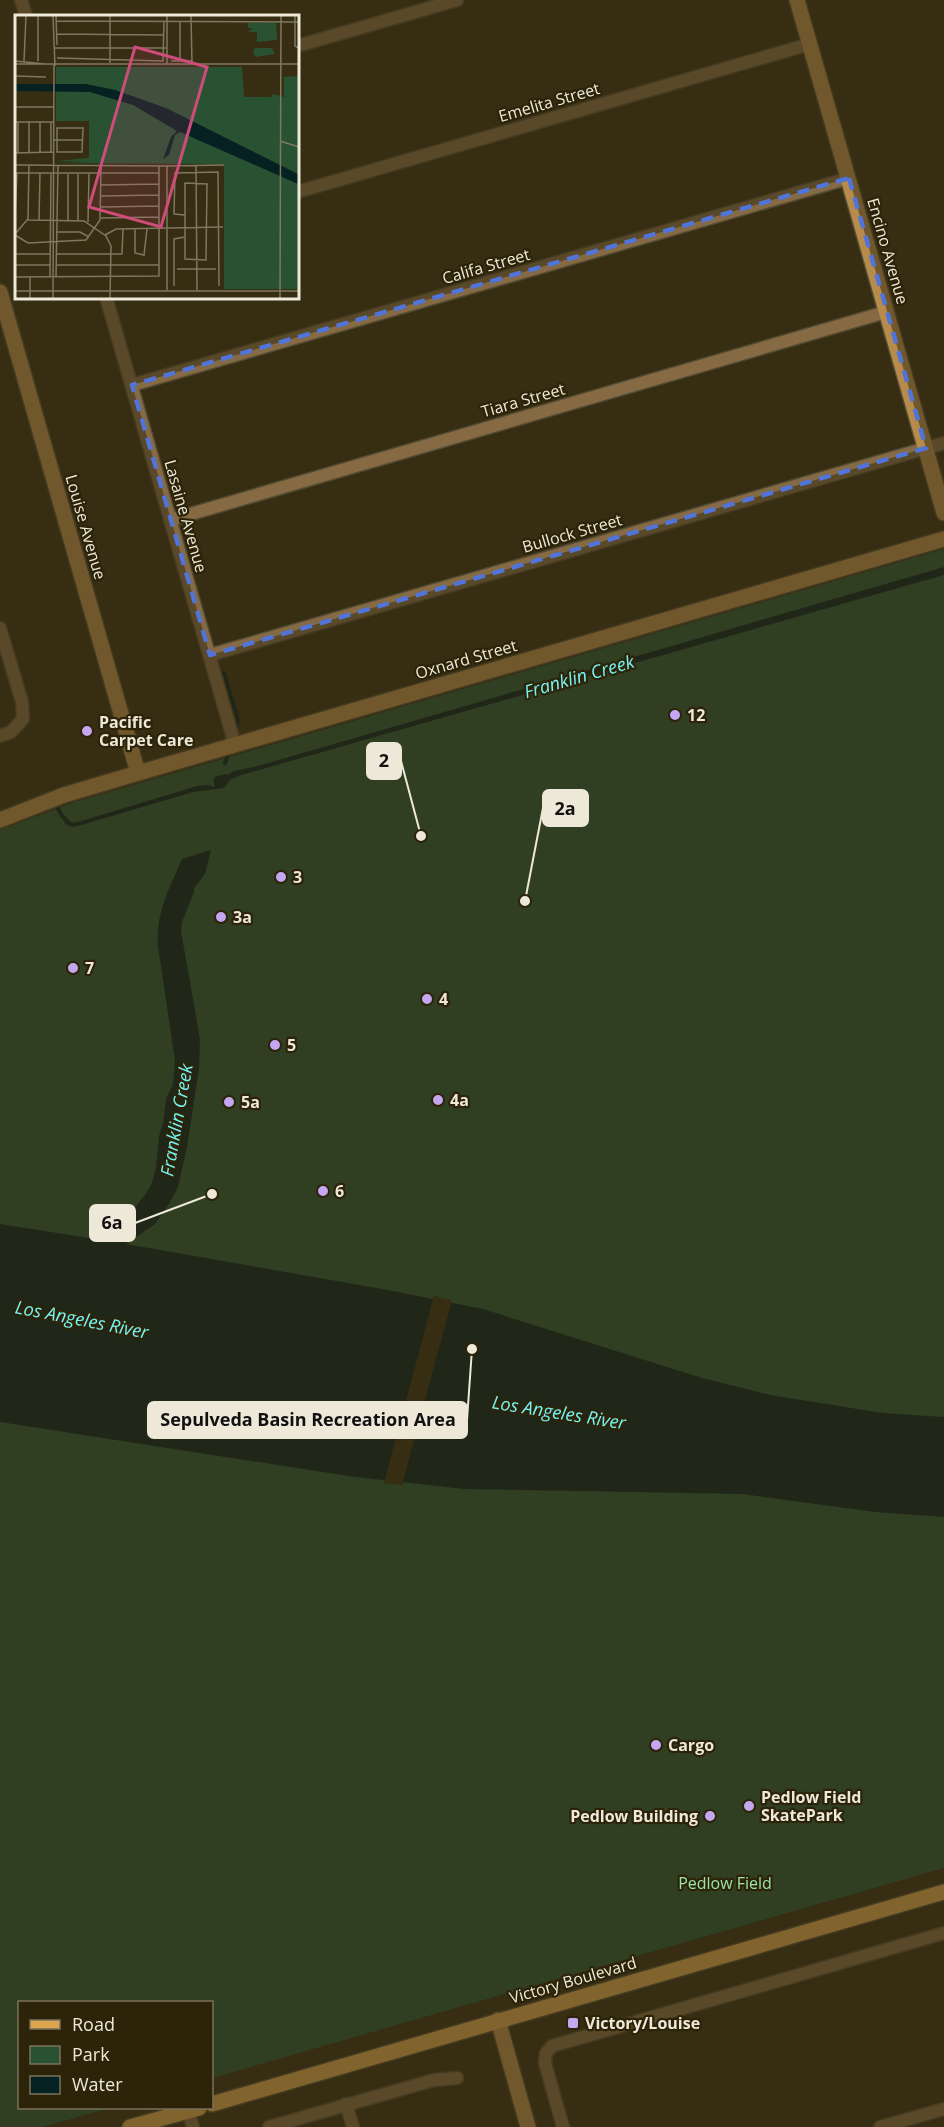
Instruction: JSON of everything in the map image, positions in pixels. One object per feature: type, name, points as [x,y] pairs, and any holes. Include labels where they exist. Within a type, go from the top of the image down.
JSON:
[{"type":"main road","name":"Encino Avenue","points":[[797,0],[944,513]]},
{"type":"main road","name":"Louise Avenue","points":[[0,292],[138,773]]},
{"type":"main road","name":"Oxnard Street","points":[[0,820],[64,795],[944,539]]},
{"type":"main road","name":"Victory Boulevard","points":[[213,2104],[944,1892]]},
{"type":"main road","points":[[498,2020],[528,2127]]},
{"type":"main road","points":[[130,2127],[194,2109]]},
{"type":"street","points":[[21,0],[26,15]]},
{"type":"street","points":[[298,46],[457,0]]},
{"type":"street","name":"Emelita Street","points":[[298,192],[810,44]]},
{"type":"street","name":"Califa Street","points":[[132,385],[849,178]]},
{"type":"street","name":"Lasaine Avenue","points":[[106,298],[235,745]]},
{"type":"street","name":"Tiara Street","points":[[170,520],[886,312]]},
{"type":"street","name":"Bullock Street","points":[[210,655],[944,443]]},
{"type":"street","points":[[0,628],[22,702],[23,718],[11,732],[0,736]]},
{"type":"street","points":[[563,2127],[545,2063],[546,2053],[552,2046],[944,1933]]},
{"type":"street","points":[[268,2127],[434,2080],[457,2078]]},
{"type":"street","points":[[346,2104],[353,2127]]},
{"type":"street","points":[[193,2127],[194,2109]]},
{"type":"street","points":[[880,2127],[944,2109]]},
{"type":"highlighted area","points":[[849,178],[926,448],[210,655],[132,385]]},
{"type":"green space","name":"Pedlow Field","points":[[944,549],[944,1868],[213,2078],[213,2001],[18,2001],[18,2109],[106,2109],[43,2127],[0,2127],[0,830],[75,802]]},
{"type":"water","name":"Franklin Creek","points":[[944,567],[944,575],[238,776],[230,780],[224,788],[193,792],[78,826],[72,827],[64,823],[78,822],[197,786],[215,787],[213,779],[215,777],[234,771],[258,766]]},
{"type":"water","points":[[211,850],[205,874],[194,888],[181,931],[200,1039],[199,1069],[187,1147],[178,1187],[169,1204],[155,1224],[126,1244],[483,1309],[702,1378],[770,1395],[883,1413],[944,1417],[944,1517],[875,1512],[742,1494],[464,1489],[355,1477],[0,1422],[0,1224],[96,1239],[113,1221],[136,1206],[152,1183],[166,1099],[173,1084],[175,1061],[158,946],[159,923],[164,901],[182,859]]},
{"type":"pier","points":[[434,1296],[452,1300],[402,1485],[384,1483]]},
{"type":"waterway","points":[[224,673],[238,720],[235,733]]},
{"type":"waterway","points":[[225,763],[229,752]]},
{"type":"waterway","points":[[55,803],[69,823]]},
{"type":"place","name":"12","points":[[675,715]]},
{"type":"place","name":"Pacific Carpet Care","points":[[87,731]]},
{"type":"place","name":"2","points":[[421,836]]},
{"type":"place","name":"3","points":[[281,877]]},
{"type":"place","name":"2a","points":[[525,901]]},
{"type":"place","name":"3a","points":[[221,917]]},
{"type":"place","name":"7","points":[[73,968]]},
{"type":"place","name":"4","points":[[427,999]]},
{"type":"place","name":"5","points":[[275,1045]]},
{"type":"place","name":"4a","points":[[438,1100]]},
{"type":"place","name":"5a","points":[[229,1102]]},
{"type":"place","name":"6","points":[[323,1191]]},
{"type":"place","name":"6a","points":[[212,1194]]},
{"type":"place","name":"Sepulveda Basin Recreation Area","points":[[472,1349]]},
{"type":"place","name":"Cargo","points":[[656,1745]]},
{"type":"place","name":"Pedlow Field SkatePark","points":[[749,1806]]},
{"type":"place","name":"Pedlow Building","points":[[710,1816]]},
{"type":"place","name":"Victory/Louise","points":[[573,2023]]},
{"type":"water label","name":"Los Angeles River","points":[[82,1319]]},
{"type":"water label","name":"Los Angeles River","points":[[559,1412]]}]
